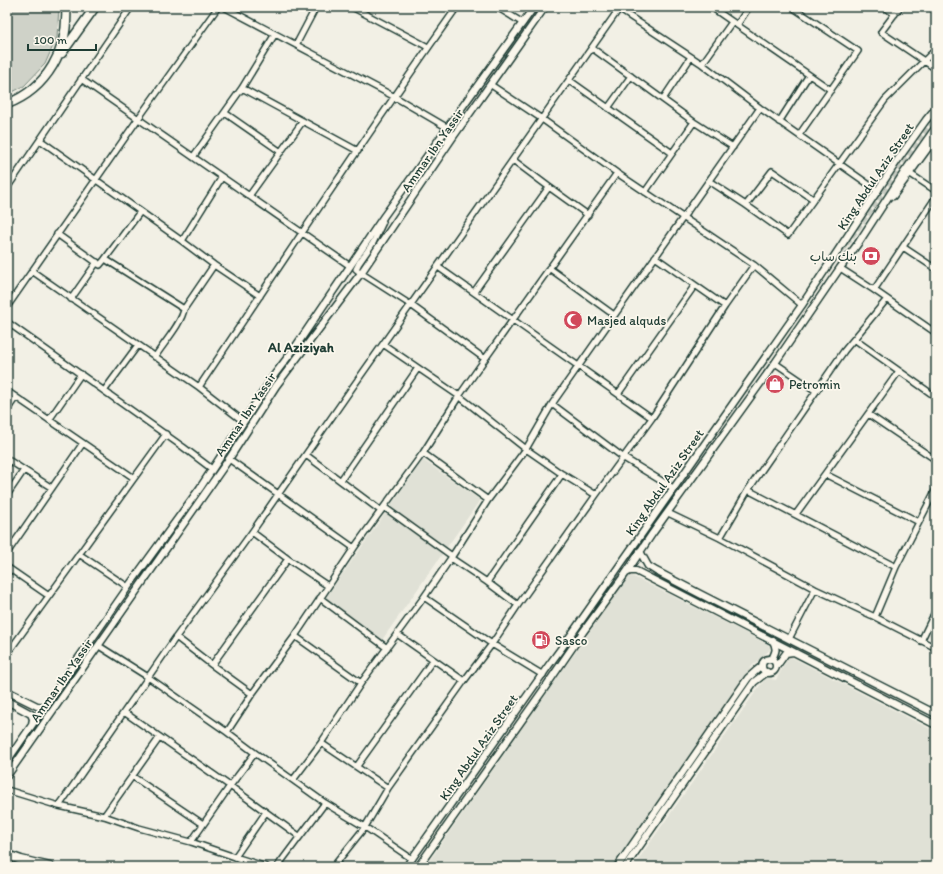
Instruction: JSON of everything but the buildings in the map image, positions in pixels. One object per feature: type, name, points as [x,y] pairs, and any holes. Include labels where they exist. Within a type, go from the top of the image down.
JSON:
[{"type":"main road","points":[[46,75],[60,52],[64,39],[66,27],[66,7]]},
{"type":"main road","points":[[9,103],[26,94],[46,75],[95,7]]},
{"type":"main road","points":[[7,855],[41,867]]},
{"type":"main road","points":[[21,860],[50,867]]},
{"type":"street","points":[[7,188],[131,7]]},
{"type":"street","points":[[7,306],[218,7]]},
{"type":"street","points":[[224,7],[395,97],[448,128],[451,135],[433,167]]},
{"type":"street","points":[[296,45],[316,7]]},
{"type":"street","points":[[352,7],[428,47]]},
{"type":"street","points":[[199,387],[428,47],[457,7]]},
{"type":"street","points":[[497,7],[523,23]]},
{"type":"street","name":"Ammar Ibn Yassir","points":[[7,761],[128,587],[200,488],[275,374],[294,349],[387,212],[534,7]]},
{"type":"street","name":"Ammar Ibn Yassir","points":[[7,776],[228,459],[276,386],[360,273],[545,7]]},
{"type":"street","points":[[711,7],[831,90]]},
{"type":"street","points":[[702,64],[749,7]]},
{"type":"street","points":[[792,7],[801,9],[858,51],[799,135]]},
{"type":"street","points":[[884,7],[895,14]]},
{"type":"street","points":[[900,7],[881,32],[936,69]]},
{"type":"street","points":[[59,806],[176,637],[252,532],[592,48],[618,8],[702,64],[779,122],[878,191]]},
{"type":"street","points":[[193,157],[242,88],[275,34]]},
{"type":"street","points":[[592,48],[694,122],[733,147]]},
{"type":"street","points":[[709,181],[788,235],[885,100],[936,49]]},
{"type":"street","points":[[663,99],[691,57]]},
{"type":"street","points":[[779,122],[809,75]]},
{"type":"street","points":[[608,108],[631,76]]},
{"type":"street","points":[[81,79],[350,266]]},
{"type":"street","points":[[569,80],[672,153]]},
{"type":"street","points":[[491,85],[542,118],[617,173],[754,266],[802,305]]},
{"type":"street","points":[[242,88],[358,151]]},
{"type":"street","points":[[293,780],[424,597],[488,500],[526,449],[552,404],[760,108]]},
{"type":"street","name":"King Abdul Aziz Street","points":[[406,867],[543,675],[802,305],[899,158],[936,108]]},
{"type":"street","points":[[225,113],[281,152]]},
{"type":"street","points":[[249,196],[303,121]]},
{"type":"street","points":[[645,192],[694,122]]},
{"type":"street","name":"King Abdul Aziz Street","points":[[859,242],[905,171],[936,127]]},
{"type":"street","name":"King Abdul Aziz Street","points":[[418,867],[640,551],[775,363],[840,268],[936,137]]},
{"type":"street","points":[[40,140],[214,265],[260,296]]},
{"type":"street","points":[[513,160],[588,215]]},
{"type":"street","points":[[746,205],[772,171],[813,199]]},
{"type":"street","points":[[227,732],[354,548],[423,454],[459,396],[617,173]]},
{"type":"street","points":[[909,173],[936,191]]},
{"type":"street","points":[[182,241],[222,177]]},
{"type":"street","points":[[474,292],[549,187]]},
{"type":"street","points":[[874,290],[936,197]]},
{"type":"street","points":[[57,234],[100,265],[140,212]]},
{"type":"street","points":[[387,212],[373,243],[356,269],[411,305],[485,359]]},
{"type":"street","points":[[903,247],[936,269]]},
{"type":"street","points":[[655,257],[725,306]]},
{"type":"street","points":[[105,259],[184,309]]},
{"type":"street","points":[[71,299],[97,262]]},
{"type":"street","points":[[155,357],[180,321],[184,309],[214,265]]},
{"type":"street","points":[[333,867],[365,827],[388,788],[464,680],[492,644],[596,495],[624,458],[725,306],[754,266]]},
{"type":"street","points":[[438,267],[652,418]]},
{"type":"street","points":[[549,268],[614,315]]},
{"type":"street","points":[[840,268],[936,333]]},
{"type":"street","points":[[32,271],[199,387],[244,421]]},
{"type":"street","points":[[618,394],[695,285]]},
{"type":"street","points":[[720,538],[748,490],[816,391],[844,351],[887,299]]},
{"type":"street","points":[[7,322],[166,434],[212,469]]},
{"type":"street","points":[[854,339],[936,397]]},
{"type":"street","points":[[384,344],[459,396],[526,449],[596,495]]},
{"type":"street","points":[[104,391],[138,345]]},
{"type":"street","points":[[775,363],[816,391]]},
{"type":"street","points":[[341,480],[418,368]]},
{"type":"street","points":[[796,514],[899,371]]},
{"type":"street","points":[[50,420],[82,374]]},
{"type":"street","points":[[7,391],[134,478]]},
{"type":"street","points":[[7,410],[16,397]]},
{"type":"street","points":[[552,404],[624,458],[673,488]]},
{"type":"street","points":[[868,414],[936,460]]},
{"type":"street","points":[[7,654],[166,434]]},
{"type":"street","points":[[7,553],[83,443]]},
{"type":"street","points":[[423,454],[488,500]]},
{"type":"street","points":[[306,455],[487,582],[518,606]]},
{"type":"street","points":[[7,459],[52,488]]},
{"type":"street","points":[[228,459],[354,548]]},
{"type":"street","points":[[7,495],[24,470]]},
{"type":"street","points":[[487,582],[562,474]]},
{"type":"street","points":[[825,474],[919,522]]},
{"type":"street","points":[[748,490],[896,567]]},
{"type":"street","points":[[875,617],[896,567],[936,490]]},
{"type":"street","points":[[668,513],[720,538],[815,589],[936,648]]},
{"type":"street","points":[[252,532],[328,586]]},
{"type":"street","points":[[640,551],[648,566],[936,714]]},
{"type":"street","points":[[79,554],[128,587]]},
{"type":"street","points":[[212,665],[288,559]]},
{"type":"street","points":[[643,575],[644,570],[648,566]]},
{"type":"street","points":[[7,567],[49,596]]},
{"type":"street","points":[[626,573],[634,571],[643,575],[936,725]]},
{"type":"street","points":[[789,639],[815,589]]},
{"type":"street","points":[[424,597],[492,644],[543,675]]},
{"type":"street","points":[[320,598],[387,648]]},
{"type":"street","points":[[921,641],[936,610]]},
{"type":"street","points":[[397,634],[464,680]]},
{"type":"street","points":[[294,636],[361,683]]},
{"type":"street","points":[[176,637],[252,694]]},
{"type":"street","points":[[772,659],[776,650],[773,641]]},
{"type":"street","points":[[99,646],[227,732],[325,803],[365,827],[412,859]]},
{"type":"street","points":[[762,666],[763,670],[767,672],[774,672],[786,653],[794,652]]},
{"type":"street","points":[[617,867],[748,678],[762,666],[765,660],[768,658],[772,659]]},
{"type":"street","points":[[772,659],[775,661],[776,667]]},
{"type":"street","points":[[357,766],[433,660]]},
{"type":"street","points":[[625,867],[754,682],[767,672]]},
{"type":"street","points":[[7,691],[37,706],[43,707],[47,704]]},
{"type":"street","points":[[891,702],[896,693]]},
{"type":"street","points":[[7,701],[31,714],[33,719],[32,726]]},
{"type":"street","points":[[124,712],[299,836]]},
{"type":"street","points":[[104,816],[160,737]]},
{"type":"street","points":[[320,742],[388,788]]},
{"type":"street","points":[[7,767],[18,746]]},
{"type":"street","points":[[191,842],[255,753]]},
{"type":"street","points":[[132,776],[203,824]]},
{"type":"street","points":[[7,790],[59,806],[104,816],[267,867]]},
{"type":"street","points":[[277,867],[325,803]]},
{"type":"street","points":[[235,858],[266,812]]},
{"type":"shaded area","points":[[7,7],[59,8],[57,37],[45,64],[24,86],[7,95]]},
{"type":"shaded area","points":[[423,460],[480,500],[382,640],[325,599]]},
{"type":"shaded area","points":[[632,576],[773,647],[752,666],[613,867],[425,867],[628,577]]},
{"type":"shaded area","points":[[789,656],[936,732],[936,867],[633,867],[759,687],[766,678],[776,680]]},
{"type":"tunnel","points":[[841,251],[936,117]]},
{"type":"place","name":"بنك ساب","points":[[871,256]]},
{"type":"place","name":"Masjed alquds","points":[[573,320]]},
{"type":"place","name":"Petromin","points":[[775,384]]},
{"type":"place","name":"Sasco","points":[[541,640]]},
{"type":"district","name":"Al Aziziyah","points":[[301,347]]}]
